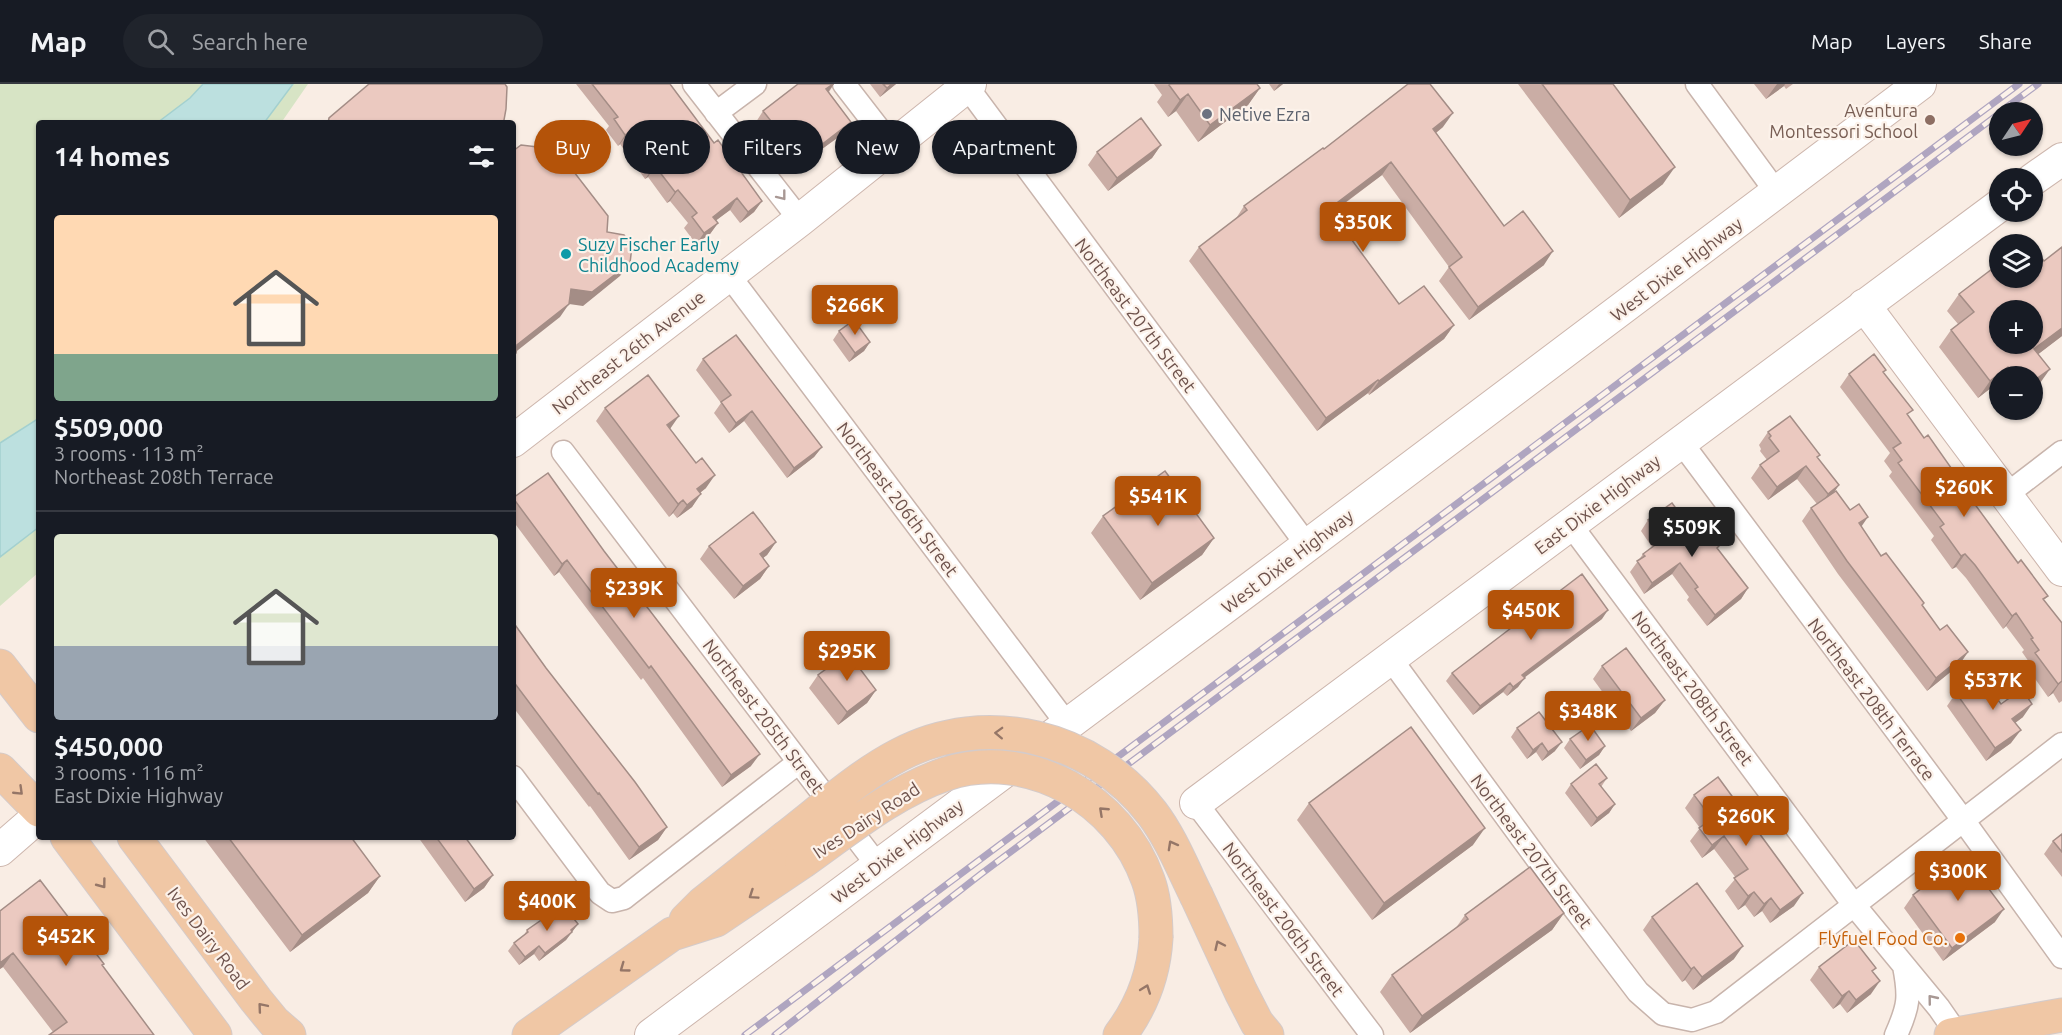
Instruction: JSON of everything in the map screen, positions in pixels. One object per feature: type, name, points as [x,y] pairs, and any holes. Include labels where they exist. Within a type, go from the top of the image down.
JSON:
[{"type":"main road","points":[[4,672],[36,712]]},
{"type":"main road","points":[[529,1035],[672,934],[702,904],[793,850],[870,773],[899,754],[917,746],[957,735],[980,733],[1022,735],[1059,744],[1081,753],[1118,777],[1136,794],[1153,814],[1174,848],[1252,1012]]},
{"type":"main road","name":"Ives Dairy Road","points":[[793,850],[948,773],[978,768],[1026,771],[1056,780],[1083,795],[1119,827],[1136,853],[1148,880],[1155,911],[1156,938],[1153,964],[1144,993],[1120,1035]]},
{"type":"main road","points":[[0,770],[36,807]]},
{"type":"main road","points":[[69,840],[215,1035]]},
{"type":"main road","name":"Ives Dairy Road","points":[[136,840],[256,1000],[288,1035]]},
{"type":"main road","points":[[1956,1035],[2062,1014]]},
{"type":"street","points":[[694,84],[800,220]]},
{"type":"street","points":[[716,113],[755,84]]},
{"type":"street","points":[[844,84],[872,120]]},
{"type":"street","points":[[1696,84],[1778,193]]},
{"type":"street","name":"West Dixie Highway","points":[[651,1035],[1778,193],[1920,84]]},
{"type":"street","name":"Northeast 26th Avenue","points":[[920,123],[967,85]]},
{"type":"street","name":"Northeast 207th Street","points":[[967,85],[1307,545]]},
{"type":"street","points":[[2043,172],[2062,159]]},
{"type":"street","name":"Northeast 26th Avenue","points":[[516,439],[857,174]]},
{"type":"street","name":"East Dixie Highway","points":[[1196,803],[1989,213]]},
{"type":"street","name":"Northeast 206th Street","points":[[728,274],[1067,724]]},
{"type":"street","points":[[1864,305],[2062,570]]},
{"type":"street","name":"Northeast 208th Terrace","points":[[1680,442],[1963,820],[2062,957]]},
{"type":"street","name":"Northeast 205th Street","points":[[563,452],[878,866]]},
{"type":"street","points":[[2006,495],[2062,452]]},
{"type":"street","name":"Northeast 208th Street","points":[[1570,524],[1854,905],[1939,1008],[1956,1035]]},
{"type":"street","name":"Northeast 207th Street","points":[[1390,658],[1638,992],[1663,1014],[1692,1020],[1716,1012],[1854,905]]},
{"type":"street","points":[[1854,905],[2062,744]]},
{"type":"street","points":[[516,781],[591,883],[607,900],[612,901],[624,898],[798,762]]},
{"type":"street","name":"Northeast 206th Street","points":[[1196,803],[1372,1035]]},
{"type":"street","points":[[0,850],[36,819]]},
{"type":"street","points":[[1896,1035],[1906,1012],[1909,992],[1904,965]]},
{"type":"green space","points":[[0,84],[308,84],[283,120],[36,120],[36,575],[0,606]]},
{"type":"water","points":[[203,84],[293,84],[266,120],[161,120],[190,98]]},
{"type":"water","points":[[36,420],[36,529],[0,557],[0,443]]},
{"type":"building","points":[[369,84],[505,84],[507,87],[504,120],[329,120]]},
{"type":"building","points":[[592,84],[670,84],[697,120],[623,120],[623,132],[614,119],[618,117]]},
{"type":"building","points":[[798,84],[833,84],[826,89],[849,120],[835,120],[835,134],[823,144],[823,120],[770,120],[763,111]]},
{"type":"building","points":[[1170,84],[1257,84],[1260,88],[1210,125],[1188,94],[1180,100]]},
{"type":"building","points":[[1408,84],[1430,84],[1453,113],[1433,129],[1504,226],[1523,211],[1553,251],[1478,307],[1449,267],[1462,257],[1391,162],[1329,209],[1399,304],[1424,286],[1454,325],[1326,418],[1199,247],[1247,210],[1244,206],[1324,149]]},
{"type":"building","points":[[1542,84],[1613,84],[1675,167],[1630,200]]},
{"type":"building","points":[[1141,118],[1161,145],[1117,178],[1097,152]]},
{"type":"building","points":[[710,138],[714,143],[718,140],[722,146],[722,174],[743,174],[762,201],[748,212],[737,198],[713,217],[718,223],[704,233],[692,217],[697,213],[678,190],[675,192],[661,174],[710,174]]},
{"type":"building","name":"Suzy Fischer Early Childhood Academy","points":[[521,145],[534,147],[534,174],[576,174],[608,216],[607,232],[624,235],[632,246],[630,263],[592,292],[571,289],[569,304],[517,345],[516,353],[516,149]]},
{"type":"building","points":[[2062,247],[2062,328],[2043,342],[2043,300],[1989,300],[1989,354],[2038,354],[2050,369],[2043,374],[2043,366],[1989,366],[1989,380],[1951,330],[1974,312],[1959,294],[1989,271],[1989,288],[2043,288],[2043,260]]},
{"type":"building","points":[[854,320],[870,342],[855,353],[839,331]]},
{"type":"building","points":[[736,335],[822,447],[794,468],[752,411],[736,423],[721,402],[731,395],[703,359]]},
{"type":"building","points":[[1874,354],[1886,370],[1883,372],[1913,410],[1907,414],[1924,438],[1928,435],[1954,472],[1951,474],[1969,500],[1971,499],[2018,563],[2021,560],[2048,596],[2043,599],[2062,623],[2062,681],[2058,684],[2035,653],[2039,650],[2016,613],[2012,616],[1975,565],[1965,554],[1961,556],[1940,527],[1944,524],[1898,463],[1902,460],[1893,448],[1901,443],[1849,374]]},
{"type":"building","points":[[648,375],[679,416],[667,425],[696,463],[702,458],[715,475],[697,489],[701,494],[687,505],[683,500],[678,504],[605,408]]},
{"type":"building","points":[[1790,416],[1820,455],[1817,457],[1839,485],[1828,494],[1806,466],[1777,487],[1760,465],[1779,451],[1769,438],[1771,436],[1768,432]]},
{"type":"building","points":[[1165,471],[1214,538],[1152,583],[1103,516]]},
{"type":"building","points":[[548,473],[604,551],[760,754],[731,775],[651,666],[649,668],[567,560],[562,564],[516,502],[516,496]]},
{"type":"building","points":[[1836,491],[1850,510],[1859,504],[1868,517],[1859,523],[1881,556],[1886,553],[1924,603],[1922,605],[1940,630],[1947,625],[1968,652],[1936,678],[1847,561],[1811,508]]},
{"type":"building","points":[[1672,503],[1686,522],[1697,514],[1720,545],[1717,548],[1748,588],[1715,615],[1695,589],[1698,587],[1680,563],[1652,583],[1637,561],[1663,539],[1648,520]]},
{"type":"building","points":[[753,512],[776,542],[760,554],[769,566],[743,586],[709,546]]},
{"type":"building","points":[[1582,574],[1608,610],[1522,675],[1525,678],[1513,687],[1510,683],[1480,706],[1452,673]]},
{"type":"building","points":[[516,626],[667,827],[639,847],[516,685]]},
{"type":"building","points":[[1626,648],[1665,700],[1641,718],[1602,666]]},
{"type":"building","points":[[848,653],[876,690],[847,712],[818,675]]},
{"type":"building","points":[[1980,676],[2001,704],[2022,689],[2032,704],[2012,719],[2021,730],[1995,748],[1956,693]]},
{"type":"building","points":[[1539,712],[1562,742],[1548,752],[1542,743],[1533,750],[1517,728]]},
{"type":"building","points":[[1590,725],[1605,746],[1586,760],[1570,739]]},
{"type":"building","points":[[1411,727],[1485,828],[1384,903],[1309,803]]},
{"type":"building","points":[[1596,764],[1607,778],[1599,784],[1615,804],[1597,818],[1571,784]]},
{"type":"building","points":[[1718,777],[1803,893],[1780,910],[1771,898],[1764,904],[1754,892],[1748,896],[1734,878],[1748,869],[1724,836],[1712,845],[1699,828],[1712,819],[1694,795]]},
{"type":"building","points":[[2062,834],[2062,852],[2053,841]]},
{"type":"building","points":[[230,840],[353,840],[380,876],[302,935]]},
{"type":"building","points":[[438,840],[467,840],[493,875],[474,889]]},
{"type":"building","points":[[1964,856],[2004,909],[1952,948],[1913,895]]},
{"type":"building","points":[[1530,867],[1564,913],[1422,1016],[1392,975],[1468,919],[1465,915]]},
{"type":"building","points":[[40,880],[154,1035],[49,1035],[67,1022],[13,953],[0,963],[0,911]]},
{"type":"building","points":[[1697,883],[1743,946],[1702,977],[1694,967],[1691,969],[1652,917]]},
{"type":"building","points":[[563,905],[578,924],[571,930],[572,932],[545,953],[539,946],[525,957],[514,943],[528,932],[527,930]]},
{"type":"building","points":[[1854,940],[1876,968],[1872,971],[1880,981],[1856,1000],[1849,991],[1842,996],[1819,967]]},
{"type":"railway","points":[[745,1035],[2019,84]]},
{"type":"railway","points":[[2014,102],[2038,84]]},
{"type":"railway","points":[[775,1035],[981,874],[1989,121]]},
{"type":"place","name":"Netive Ezra","points":[[1207,114]]},
{"type":"place","name":"Aventura Montessori School","points":[[1930,120]]},
{"type":"place","name":"Suzy Fischer Early Childhood Academy","points":[[566,254]]},
{"type":"place","name":"Flyfuel Food Co.","points":[[1960,938]]}]
